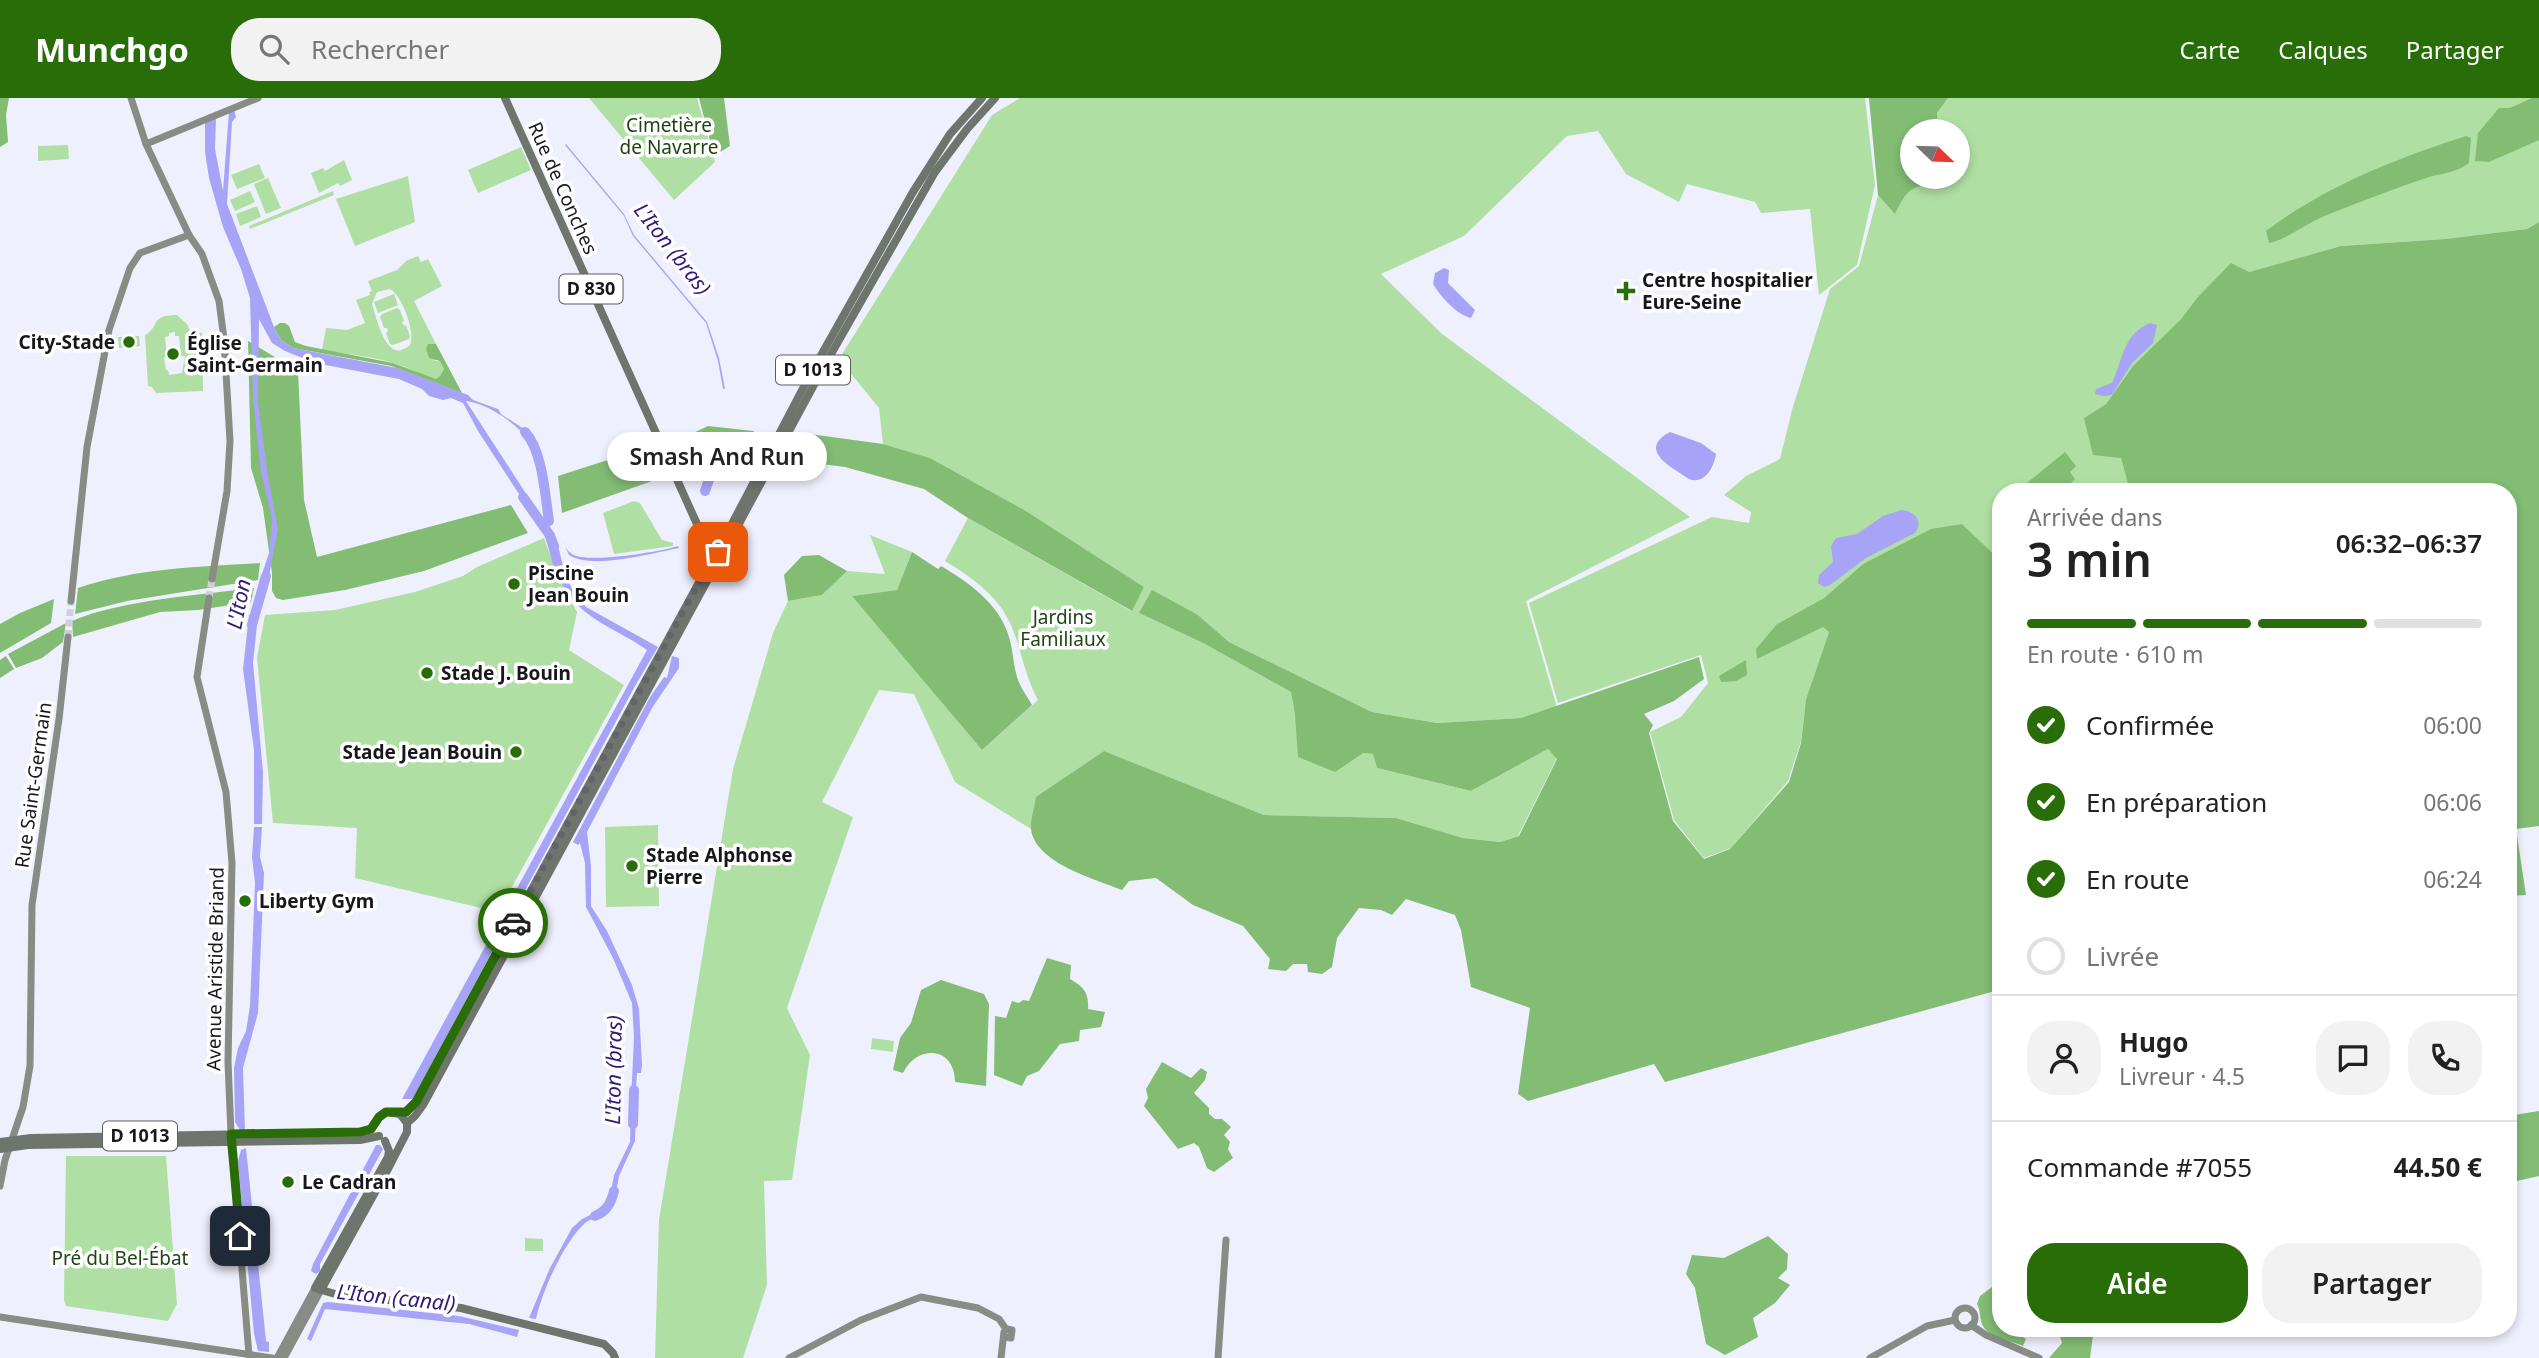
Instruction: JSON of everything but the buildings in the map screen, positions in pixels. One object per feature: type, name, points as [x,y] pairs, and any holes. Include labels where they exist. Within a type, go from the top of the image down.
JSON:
[{"type":"main road","name":"Rue de Conches","points":[[505,98],[706,544],[710,550],[718,552]]},
{"type":"main road","name":"D 1013","points":[[400,1114],[416,1102],[718,552],[797,399],[913,192],[950,134],[982,98]]},
{"type":"main road","name":"D 1013","points":[[407,1123],[423,1105],[713,570],[718,552],[735,531],[823,368],[925,190],[958,140],[995,98]]},
{"type":"main road","points":[[386,1112],[400,1114],[407,1123],[407,1132],[318,1289],[388,1157],[388,1151],[376,1128],[377,1120],[386,1112]]},
{"type":"main road","name":"D 1013","points":[[0,1142],[11,1144],[231,1138],[360,1132],[371,1129],[377,1120]]},
{"type":"main road","name":"D 1013","points":[[231,1138],[382,1139]]},
{"type":"main road","points":[[382,1139],[394,1143],[402,1139]]},
{"type":"main road","name":"D 1013","points":[[0,1149],[11,1144]]},
{"type":"main road","points":[[318,1289],[461,1308],[536,1327],[553,1335],[601,1349],[612,1358]]},
{"type":"street","points":[[131,98],[146,144],[189,235],[202,254],[219,301],[228,385],[230,456],[212,579]]},
{"type":"street","points":[[146,144],[258,98]]},
{"type":"street","points":[[71,601],[87,447],[109,330],[139,253],[189,235]]},
{"type":"street","name":"Avenue Aristide Briand","points":[[209,598],[197,677],[226,792],[232,863],[228,1062],[231,1138],[248,1345],[264,1357]]},
{"type":"street","name":"Rue Saint-Germain","points":[[0,1186],[5,1160],[23,1107],[30,1066],[32,905],[68,637]]},
{"type":"street","points":[[1218,1358],[1226,1240]]},
{"type":"street","points":[[0,1317],[264,1357],[318,1289]]},
{"type":"street","points":[[284,1358],[318,1289]]},
{"type":"street","points":[[789,1358],[861,1320],[921,1297],[978,1308],[999,1319],[1005,1333],[1001,1358]]},
{"type":"street","points":[[1955,1320],[1959,1310],[1968,1309],[1974,1316],[1971,1325]]},
{"type":"street","points":[[1955,1320],[1963,1327],[1971,1325],[1986,1335],[2039,1358]]},
{"type":"street","points":[[1870,1358],[1927,1326],[1955,1320]]},
{"type":"street","points":[[238,1353],[248,1345]]},
{"type":"green space","points":[[0,98],[9,98],[6,115],[8,142],[0,147]]},
{"type":"green space","name":"Cimetière de Navarre","points":[[589,98],[697,98],[715,162],[674,200]]},
{"type":"green space","points":[[699,98],[724,98],[730,146],[714,156]]},
{"type":"green space","name":"Jardins Familiaux","points":[[1020,98],[1865,98],[1875,185],[1857,265],[1819,295],[1810,209],[1761,213],[1755,202],[1687,184],[1679,202],[1626,174],[1598,131],[1567,136],[1464,236],[1381,274],[1442,334],[1690,517],[1526,601],[1557,707],[1521,718],[1437,723],[1372,712],[1229,642],[1198,615],[1139,613],[1205,644],[1291,692],[1295,715],[1363,753],[1373,754],[1377,768],[1471,791],[1548,749],[1557,758],[1518,836],[1500,842],[1463,838],[1396,818],[1264,815],[1104,751],[1037,797],[1031,829],[955,782],[914,694],[879,690],[822,802],[853,817],[787,1008],[810,1055],[792,1180],[764,1181],[767,1285],[743,1358],[655,1358],[659,1220],[733,769],[773,633],[788,601],[822,595],[847,571],[885,574],[870,535],[912,552],[897,590],[853,596],[982,750],[1038,700],[1003,610],[980,586],[945,561],[968,518],[1131,611],[1144,587],[1026,511],[930,458],[883,444],[879,408],[839,359],[992,115]]},
{"type":"green space","points":[[1869,98],[1948,98],[1937,113],[1937,119],[1900,119],[1900,189],[1912,189],[1903,198],[1895,214],[1878,195]]},
{"type":"green space","points":[[1948,98],[2539,98],[2539,222],[2527,229],[2445,239],[2341,246],[2249,272],[2197,298],[2181,319],[2133,366],[2106,404],[2084,418],[2121,458],[2128,483],[1992,483],[1992,552],[1962,524],[1863,564],[1824,598],[1777,624],[1824,627],[1829,632],[1806,699],[1801,741],[1788,781],[1731,848],[1704,858],[1674,820],[1650,732],[1681,717],[1708,683],[1701,655],[1558,703],[1529,603],[1712,517],[1749,523],[1751,512],[1724,495],[1746,476],[1780,459],[1792,410],[1830,289],[1859,266],[1878,195],[1895,213],[1903,198],[1912,189],[1970,189],[1970,119],[1937,119],[1937,113]]},
{"type":"green space","points":[[2532,98],[2539,98],[2539,140],[2489,162],[2475,161],[2478,133],[2499,108],[2510,108]]},
{"type":"green space","points":[[2466,136],[2471,138],[2469,163],[2465,166],[2322,217],[2269,243],[2266,231],[2313,200],[2387,164]]},
{"type":"green space","points":[[68,145],[69,159],[38,161],[38,146]]},
{"type":"green space","points":[[521,147],[531,170],[478,193],[468,170]]},
{"type":"green space","points":[[344,160],[352,180],[340,186],[338,183],[319,193],[311,173],[323,168],[325,171]]},
{"type":"green space","points":[[259,164],[265,178],[237,189],[231,175]]},
{"type":"green space","points":[[408,176],[415,222],[355,246],[336,199]]},
{"type":"green space","points":[[268,178],[281,208],[266,214],[254,184]]},
{"type":"green space","points":[[250,191],[255,202],[235,211],[230,200]]},
{"type":"green space","points":[[333,191],[334,195],[250,229],[249,226]]},
{"type":"green space","points":[[257,206],[261,217],[240,226],[236,214]]},
{"type":"green space","points":[[2539,222],[2539,826],[2517,829],[2517,483],[2128,483],[2121,458],[2093,455],[2084,418],[2106,404],[2133,366],[2181,319],[2231,263],[2249,272],[2341,246],[2445,239],[2527,229]]},
{"type":"green space","points":[[418,256],[421,262],[428,259],[442,286],[414,301],[436,344],[428,344],[435,361],[440,361],[444,369],[440,376],[436,379],[389,362],[322,350],[326,328],[347,330],[365,323],[356,300],[370,295],[369,292],[372,291],[368,281],[397,270],[406,261]],"holes":[[[390,289],[403,306],[411,332],[410,345],[402,350],[395,350],[384,338],[372,304],[377,292]]]},
{"type":"green space","points":[[394,294],[398,305],[378,313],[374,302]]},
{"type":"green space","points":[[397,308],[410,336],[409,339],[393,345],[390,344],[387,328],[384,328],[380,317]]},
{"type":"green space","points":[[177,315],[189,329],[202,333],[203,391],[156,393],[148,386],[145,335],[159,319]],"holes":[[[175,332],[175,336],[179,336],[181,356],[185,356],[182,373],[169,375],[164,358],[167,357],[165,337]]]},
{"type":"green space","points":[[280,323],[289,326],[295,342],[306,346],[393,363],[436,379],[444,369],[440,361],[429,358],[426,349],[428,344],[436,344],[462,393],[391,366],[293,348],[281,340],[274,327]]},
{"type":"green space","name":"City-Stade","points":[[139,336],[140,346],[119,348],[118,337]]},
{"type":"green space","points":[[248,341],[298,371],[304,500],[317,557],[511,505],[528,533],[424,571],[345,590],[283,600],[276,598],[272,591],[263,508],[251,468]]},
{"type":"green space","points":[[708,426],[753,431],[766,441],[759,456],[677,472],[666,446]]},
{"type":"green space","points":[[795,432],[883,444],[930,458],[1026,511],[1144,587],[1132,611],[968,518],[924,489],[845,467],[781,459]]},
{"type":"green space","points":[[651,446],[666,476],[562,513],[558,476]]},
{"type":"green space","points":[[2065,452],[2076,466],[2070,472],[2075,479],[2071,483],[2027,483]]},
{"type":"green space","points":[[634,501],[640,503],[662,540],[673,543],[673,546],[614,554],[603,513]]},
{"type":"green space","points":[[1962,524],[1992,552],[1992,992],[1665,1082],[1654,1064],[1528,1101],[1518,1094],[1530,1008],[1471,987],[1461,930],[1455,915],[1406,899],[1392,915],[1381,910],[1359,908],[1337,938],[1332,967],[1322,974],[1308,972],[1307,964],[1293,964],[1286,971],[1268,969],[1270,959],[1243,926],[1193,905],[1156,878],[1129,881],[1122,890],[1068,868],[1043,851],[1035,841],[1031,825],[1036,797],[1104,751],[1264,815],[1396,818],[1463,838],[1500,842],[1519,836],[1557,759],[1548,749],[1471,791],[1377,768],[1373,754],[1363,753],[1335,772],[1298,757],[1291,692],[1205,644],[1139,613],[1152,590],[1198,615],[1229,642],[1372,712],[1437,723],[1521,718],[1699,657],[1704,679],[1674,701],[1644,714],[1653,725],[1649,733],[1673,821],[1704,859],[1730,849],[1789,782],[1801,743],[1806,699],[1829,632],[1823,627],[1757,659],[1756,649],[1777,624],[1824,598],[1863,564],[1931,529]]},
{"type":"green space","points":[[544,538],[558,577],[577,612],[569,650],[624,685],[498,912],[355,878],[357,828],[273,823],[257,658],[265,615],[335,610],[415,592],[463,576],[477,567]]},
{"type":"green space","points":[[912,552],[938,569],[941,566],[951,572],[981,594],[997,613],[1008,634],[1017,677],[1032,705],[982,750],[852,596],[897,590]]},
{"type":"green space","points":[[819,555],[847,571],[822,595],[788,601],[784,575],[802,556]]},
{"type":"green space","points":[[260,563],[258,580],[127,601],[75,614],[78,588],[100,581],[168,570]]},
{"type":"green space","points":[[254,588],[251,602],[198,610],[160,612],[73,637],[72,621],[114,608],[161,599]]},
{"type":"green space","points":[[54,599],[51,623],[0,653],[0,624]]},
{"type":"green space","points":[[66,623],[63,642],[42,658],[16,668],[8,654]]},
{"type":"green space","points":[[6,656],[14,669],[0,678],[0,660]]},
{"type":"green space","points":[[1746,660],[1747,675],[1736,681],[1721,682],[1719,676]]},
{"type":"green space","name":"Stade Alphonse Pierre","points":[[658,825],[659,906],[606,907],[605,827]]},
{"type":"green space","points":[[2517,836],[2526,895],[2517,896]]},
{"type":"green space","points":[[1047,958],[1071,965],[1070,979],[1085,991],[1088,1009],[1105,1012],[1101,1027],[1080,1030],[1079,1041],[1060,1044],[1039,1071],[1027,1076],[1022,1086],[994,1075],[995,1016],[1006,1018],[1012,1001],[1029,1001]]},
{"type":"green space","points":[[941,980],[984,994],[989,1004],[986,1086],[955,1082],[949,1061],[934,1053],[917,1057],[903,1073],[893,1070],[900,1038],[911,1023],[921,990]]},
{"type":"green space","points":[[872,1038],[894,1041],[893,1052],[871,1049]]},
{"type":"green space","points":[[1162,1062],[1191,1078],[1201,1068],[1207,1072],[1205,1080],[1194,1093],[1209,1108],[1209,1114],[1215,1119],[1222,1119],[1231,1127],[1224,1135],[1230,1142],[1228,1149],[1233,1158],[1214,1172],[1207,1168],[1199,1147],[1194,1143],[1178,1149],[1144,1106],[1148,1098],[1146,1089]]},
{"type":"green space","points":[[2539,1111],[2539,1176],[2517,1181],[2517,1115]]},
{"type":"green space","name":"Pré du Bel-Ébat","points":[[66,1156],[166,1156],[177,1304],[168,1321],[66,1306]]},
{"type":"green space","points":[[1768,1236],[1788,1254],[1787,1269],[1778,1278],[1790,1285],[1775,1303],[1753,1318],[1758,1337],[1725,1355],[1706,1344],[1695,1288],[1686,1274],[1692,1255],[1724,1258]]},
{"type":"green space","points":[[525,1238],[543,1239],[543,1251],[525,1251]]},
{"type":"green space","points":[[1992,1287],[1992,1334],[1982,1323],[1977,1304],[1980,1296]]},
{"type":"green space","points":[[1997,1337],[2026,1339],[2023,1346]]},
{"type":"green space","points":[[2060,1337],[2093,1337],[2090,1358],[2049,1358],[2062,1343]]},
{"type":"shaded area","points":[[234,110],[236,117],[232,122],[227,204],[281,340],[293,348],[397,368],[468,395],[473,400],[498,409],[501,414],[527,431],[529,429],[535,440],[531,442],[502,416],[484,406],[466,401],[534,506],[528,508],[463,403],[451,398],[443,400],[429,396],[422,389],[399,379],[315,363],[285,351],[272,343],[259,319],[258,401],[278,529],[267,586],[258,586],[269,553],[272,519],[261,472],[253,399],[250,298],[223,227],[209,178],[205,152],[205,122],[216,118],[215,149],[223,191],[229,112]]},
{"type":"shaded area","points":[[566,144],[624,214],[634,235],[707,322],[719,358],[725,389],[706,323],[633,236],[624,216]]},
{"type":"shaded area","points":[[1444,268],[1449,270],[1448,283],[1475,310],[1471,318],[1450,305],[1433,284],[1435,273]]},
{"type":"shaded area","points":[[2150,323],[2157,325],[2153,343],[2132,363],[2112,395],[2095,394],[2096,389],[2112,383],[2129,341]]},
{"type":"shaded area","points":[[1670,432],[1701,443],[1716,454],[1708,474],[1700,479],[1689,479],[1661,458],[1656,445]]},
{"type":"shaded area","points":[[550,509],[551,524],[541,529],[532,516],[539,513],[546,523],[545,511]]},
{"type":"shaded area","points":[[1902,510],[1917,518],[1919,525],[1915,533],[1866,558],[1830,585],[1824,587],[1818,583],[1819,575],[1833,562],[1831,546],[1836,538],[1857,534],[1883,516]]},
{"type":"shaded area","points":[[554,532],[568,580],[586,607],[658,647],[416,1093],[412,1099],[402,1099],[647,650],[595,619],[574,601],[556,573],[551,559],[545,536]]},
{"type":"shaded area","points":[[565,546],[572,554],[592,558],[640,554],[678,546],[679,548],[622,559],[592,561],[569,555]]},
{"type":"shaded area","points":[[249,615],[258,615],[253,663],[263,772],[262,824],[254,824],[254,750],[243,669]]},
{"type":"shaded area","points":[[672,656],[679,658],[679,668],[652,708],[587,832],[591,866],[591,906],[607,931],[632,985],[639,1009],[642,1065],[641,1073],[637,1073],[635,1104],[631,1102],[634,1037],[632,1003],[613,958],[586,907],[585,863],[580,843],[578,845],[573,842],[650,697],[664,677],[667,678]]},
{"type":"shaded area","points":[[254,827],[262,827],[260,857],[264,873],[258,1013],[243,1068],[245,1131],[240,1130],[235,1122],[234,1068],[238,1048],[246,1031],[250,1006],[255,883],[252,857]]},
{"type":"shaded area","points":[[631,1110],[636,1112],[635,1141],[619,1176],[614,1203],[609,1203],[614,1175],[630,1142]]},
{"type":"shaded area","points":[[376,1145],[383,1149],[320,1264],[320,1271],[316,1274],[311,1271],[313,1264]]},
{"type":"shaded area","points":[[246,1148],[269,1352],[258,1351],[254,1334],[238,1161],[241,1150]]},
{"type":"shaded area","points":[[601,1210],[609,1211],[585,1223],[569,1242],[543,1295],[536,1319],[529,1318],[550,1268],[572,1228],[582,1219]]},
{"type":"shaded area","points":[[323,1303],[459,1316],[519,1330],[517,1337],[469,1324],[325,1309],[311,1341],[307,1339]]},
{"type":"waterway","name":"L'Iton (bras)","points":[[525,432],[536,450],[549,521]]},
{"type":"waterway","name":"L'Iton (bras)","points":[[705,491],[712,471]]},
{"type":"waterway","name":"L'Iton (bras)","points":[[523,497],[549,534],[554,546]]},
{"type":"waterway","name":"L'Iton","points":[[252,625],[266,576]]},
{"type":"waterway","name":"L'Iton (bras)","points":[[633,1124],[634,1090]]},
{"type":"waterway","name":"L'Iton (bras)","points":[[595,1216],[608,1206],[614,1191]]},
{"type":"tunnel","points":[[209,598],[212,579]]},
{"type":"tunnel","points":[[68,637],[71,601]]},
{"type":"way so far","points":[[513,923],[718,552]]},
{"type":"place","name":"Centre hospitalier Eure-Seine","points":[[1626,291]]},
{"type":"place","name":"City-Stade","points":[[129,342]]},
{"type":"place","name":"Église Saint-Germain","points":[[173,354]]},
{"type":"place","name":"Smash And Run","points":[[718,552]]},
{"type":"place","name":"Piscine Jean Bouin","points":[[514,584]]},
{"type":"place","name":"Stade J. Bouin","points":[[427,673]]},
{"type":"place","name":"Stade Jean Bouin","points":[[516,752]]},
{"type":"place","name":"Stade Alphonse Pierre","points":[[632,866]]},
{"type":"place","name":"Liberty Gym","points":[[245,901]]},
{"type":"place","name":"Le Cadran","points":[[288,1182]]},
{"type":"route","points":[[240,1236],[231,1134],[360,1132],[371,1129],[386,1112],[406,1112],[416,1102],[513,923]]},
{"type":"water label","name":"L'Iton (canal)","points":[[396,1298]]}]
